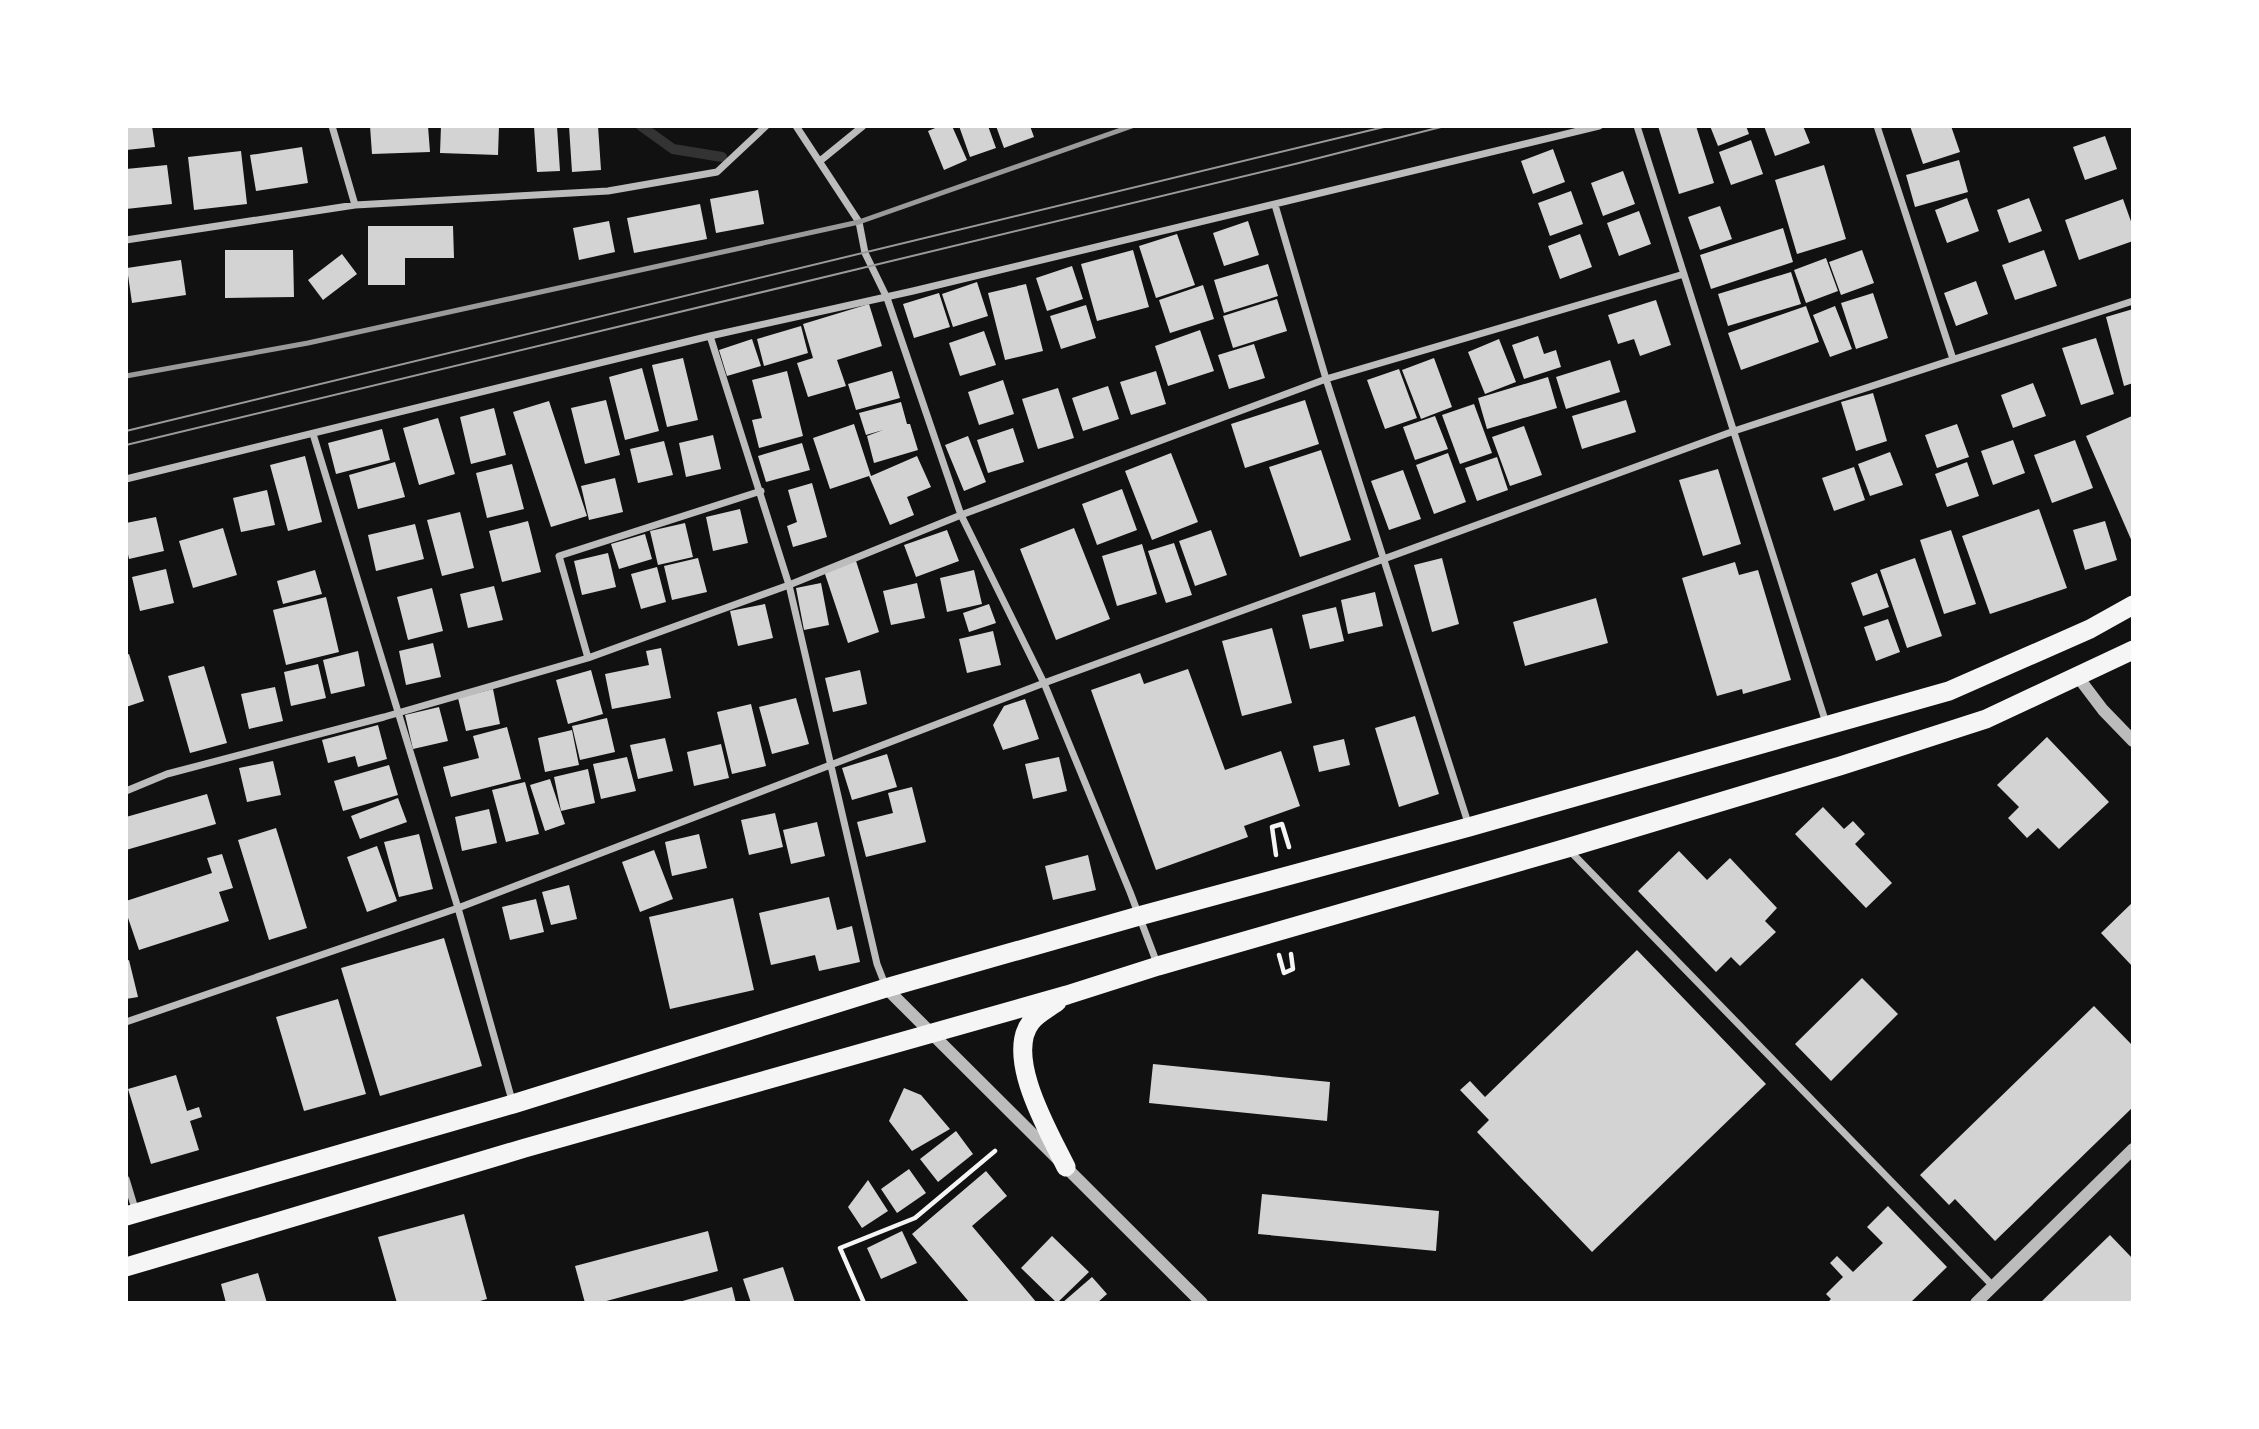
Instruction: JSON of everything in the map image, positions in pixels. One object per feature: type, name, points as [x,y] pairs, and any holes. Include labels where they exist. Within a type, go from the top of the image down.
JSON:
[{"type":"highway","points":[[131,1215],[513,1104],[886,988],[1949,691],[2090,629],[2133,605]]},
{"type":"highway","points":[[126,1267],[525,1148],[1066,995],[1852,762],[1986,719],[2133,650]]},
{"type":"highway","points":[[1066,995],[1030,1023],[1023,1044],[1023,1060],[1032,1096],[1066,1167]]},
{"type":"street","points":[[332,126],[355,205]]},
{"type":"street","points":[[126,240],[355,205],[608,191],[717,172],[766,126]]},
{"type":"street","points":[[796,126],[859,222],[865,253],[887,298],[961,515],[1044,683],[1158,966]]},
{"type":"street","points":[[820,161],[863,126]]},
{"type":"street","points":[[126,479],[1599,126]]},
{"type":"street","points":[[1637,126],[1827,725]]},
{"type":"street","points":[[1877,126],[1953,359]]},
{"type":"street","points":[[1275,205],[1326,379],[1469,827]]},
{"type":"street","points":[[126,791],[167,774],[588,659],[789,585],[961,515],[1326,379],[1684,274]]},
{"type":"street","points":[[126,1022],[458,908],[1044,683],[1734,431],[2133,301]]},
{"type":"street","points":[[710,337],[789,585],[877,964],[886,988],[1202,1303]]},
{"type":"street","points":[[313,434],[458,908],[513,1104]]},
{"type":"street","points":[[588,659],[559,556],[761,491]]},
{"type":"street","points":[[2078,677],[2103,710],[2133,741]]},
{"type":"street","points":[[1567,848],[1993,1286]]},
{"type":"street","points":[[1976,1303],[2133,1149]]},
{"type":"street","points":[[126,1179],[131,1215]]},
{"type":"path","points":[[1274,840],[1272,827],[1283,824],[1289,847]]},
{"type":"path","points":[[1279,954],[1284,973],[1293,969]]},
{"type":"path","points":[[864,1303],[839,1248],[915,1218],[995,1151]]},
{"type":"building","points":[[126,126],[152,126],[155,147],[126,150]]},
{"type":"building","points":[[370,126],[428,126],[430,152],[372,154]]},
{"type":"building","points":[[441,126],[499,126],[498,155],[440,153]]},
{"type":"building","points":[[534,126],[557,126],[560,171],[537,172]]},
{"type":"building","points":[[569,126],[598,126],[601,170],[572,172]]},
{"type":"building","points":[[940,126],[952,126],[967,160],[944,170],[928,131]]},
{"type":"building","points":[[959,126],[988,126],[996,148],[970,157]]},
{"type":"building","points":[[996,126],[1030,126],[1034,137],[1004,148]]},
{"type":"building","points":[[1658,126],[1696,126],[1714,183],[1679,194]]},
{"type":"building","points":[[1710,126],[1746,126],[1749,134],[1718,146]]},
{"type":"building","points":[[1764,126],[1803,126],[1810,143],[1775,156]]},
{"type":"building","points":[[1910,126],[1951,126],[1960,152],[1923,164]]},
{"type":"building","points":[[2105,136],[2117,169],[2085,180],[2073,147]]},
{"type":"building","points":[[1751,140],[1763,174],[1731,185],[1719,152]]},
{"type":"building","points":[[302,147],[308,183],[256,191],[250,155]]},
{"type":"building","points":[[1553,149],[1565,182],[1533,194],[1521,161]]},
{"type":"building","points":[[241,151],[247,204],[194,210],[188,157]]},
{"type":"building","points":[[1959,160],[1968,192],[1915,207],[1906,175]]},
{"type":"building","points":[[167,165],[172,204],[126,209],[126,169]]},
{"type":"building","points":[[1824,165],[1846,239],[1797,254],[1775,180]]},
{"type":"building","points":[[1623,171],[1635,204],[1603,216],[1591,183]]},
{"type":"building","points":[[758,190],[764,224],[716,233],[710,199]]},
{"type":"building","points":[[1571,191],[1583,224],[1550,236],[1538,203]]},
{"type":"building","points":[[1967,198],[1979,231],[1947,243],[1935,210]]},
{"type":"building","points":[[2029,198],[2042,231],[2009,243],[1997,210]]},
{"type":"building","points":[[2123,199],[2133,227],[2133,241],[2079,260],[2065,220]]},
{"type":"building","points":[[700,204],[707,239],[634,253],[627,218]]},
{"type":"building","points":[[1720,206],[1732,239],[1700,250],[1688,217]]},
{"type":"building","points":[[1639,211],[1651,244],[1619,256],[1607,223]]},
{"type":"building","points":[[609,221],[615,252],[579,260],[573,228]]},
{"type":"building","points":[[1248,221],[1259,255],[1224,266],[1213,233]]},
{"type":"building","points":[[368,226],[453,226],[454,258],[405,258],[405,285],[368,285]]},
{"type":"building","points":[[1783,228],[1793,262],[1711,289],[1700,255]]},
{"type":"building","points":[[1177,234],[1195,285],[1156,298],[1139,246]]},
{"type":"building","points":[[1580,234],[1592,267],[1560,279],[1548,246]]},
{"type":"building","points":[[225,250],[293,250],[294,297],[225,298]]},
{"type":"building","points":[[1133,250],[1149,307],[1097,321],[1081,264]]},
{"type":"building","points":[[1862,250],[1874,283],[1841,295],[1829,262]]},
{"type":"building","points":[[2044,250],[2057,286],[2015,300],[2002,265]]},
{"type":"building","points":[[342,254],[357,274],[323,300],[308,280]]},
{"type":"building","points":[[1826,258],[1838,291],[1806,303],[1794,270]]},
{"type":"building","points":[[181,260],[186,295],[132,303],[127,268]]},
{"type":"building","points":[[1268,264],[1278,296],[1224,313],[1214,280]]},
{"type":"building","points":[[1072,266],[1083,299],[1047,311],[1036,278]]},
{"type":"building","points":[[1791,272],[1801,304],[1728,326],[1718,294]]},
{"type":"building","points":[[1976,281],[1988,314],[1956,326],[1944,293]]},
{"type":"building","points":[[977,282],[988,316],[953,327],[942,294]]},
{"type":"building","points":[[1026,284],[1043,351],[1005,360],[988,293]]},
{"type":"building","points":[[1203,285],[1214,319],[1170,333],[1159,300]]},
{"type":"building","points":[[939,293],[950,327],[914,338],[903,304]]},
{"type":"building","points":[[1873,293],[1888,338],[1856,349],[1841,303]]},
{"type":"building","points":[[1277,299],[1287,331],[1233,348],[1223,316]]},
{"type":"building","points":[[1656,300],[1671,345],[1640,356],[1634,339],[1618,344],[1608,315]]},
{"type":"building","points":[[869,304],[882,346],[837,360],[846,386],[808,397],[797,363],[813,358],[803,324]]},
{"type":"building","points":[[1086,305],[1096,338],[1061,349],[1050,316]]},
{"type":"building","points":[[1806,306],[1819,342],[1741,370],[1728,333]]},
{"type":"building","points":[[1835,306],[1852,349],[1830,357],[1813,315]]},
{"type":"building","points":[[2133,309],[2133,383],[2124,386],[2106,317]]},
{"type":"building","points":[[801,326],[808,353],[764,366],[757,339]]},
{"type":"building","points":[[1200,330],[1214,371],[1168,386],[1155,346]]},
{"type":"building","points":[[984,331],[996,365],[960,376],[949,343]]},
{"type":"building","points":[[1538,336],[1544,354],[1556,350],[1561,367],[1524,379],[1512,345]]},
{"type":"building","points":[[2096,338],[2114,394],[2081,405],[2062,348]]},
{"type":"building","points":[[752,339],[761,366],[727,376],[719,350]]},
{"type":"building","points":[[1499,339],[1516,382],[1485,394],[1468,352]]},
{"type":"building","points":[[1254,344],[1265,378],[1229,389],[1218,355]]},
{"type":"building","points":[[683,358],[698,420],[667,427],[652,365]]},
{"type":"building","points":[[1434,358],[1452,407],[1421,419],[1402,370]]},
{"type":"building","points":[[1610,360],[1620,392],[1566,409],[1556,377]]},
{"type":"building","points":[[642,368],[659,431],[625,440],[609,377]]},
{"type":"building","points":[[1399,369],[1417,418],[1385,429],[1367,380]]},
{"type":"building","points":[[787,371],[803,436],[759,448],[752,420],[762,418],[752,380]]},
{"type":"building","points":[[892,371],[900,398],[856,410],[848,384]]},
{"type":"building","points":[[1156,371],[1166,404],[1131,415],[1120,382]]},
{"type":"building","points":[[1548,377],[1557,408],[1487,429],[1478,398]]},
{"type":"building","points":[[1003,380],[1014,414],[979,425],[968,392]]},
{"type":"building","points":[[2033,383],[2046,416],[2013,428],[2001,395]]},
{"type":"building","points":[[1108,386],[1119,419],[1083,431],[1072,398]]},
{"type":"building","points":[[1058,388],[1074,438],[1038,449],[1022,399]]},
{"type":"building","points":[[1873,393],[1887,441],[1856,451],[1841,402]]},
{"type":"building","points":[[606,400],[620,455],[585,464],[571,408]]},
{"type":"building","points":[[1305,400],[1319,444],[1245,468],[1231,424]]},
{"type":"building","points":[[1626,400],[1636,432],[1582,449],[1572,416]]},
{"type":"building","points":[[549,401],[587,516],[551,527],[513,412]]},
{"type":"building","points":[[901,402],[918,450],[874,463],[867,436],[883,430],[866,435],[859,413]]},
{"type":"building","points":[[1474,404],[1492,453],[1460,464],[1442,415]]},
{"type":"building","points":[[494,408],[506,455],[471,464],[460,417]]},
{"type":"building","points":[[1435,416],[1448,449],[1415,460],[1403,427]]},
{"type":"building","points":[[2132,416],[2133,419],[2133,544],[2086,436]]},
{"type":"building","points":[[438,418],[455,474],[419,485],[403,428]]},
{"type":"building","points":[[854,424],[871,476],[917,456],[931,487],[907,497],[914,515],[890,525],[869,476],[830,489],[813,438]]},
{"type":"building","points":[[1957,424],[1969,457],[1937,468],[1925,435]]},
{"type":"building","points":[[1524,426],[1542,475],[1510,486],[1492,437]]},
{"type":"building","points":[[1013,428],[1024,462],[988,473],[977,440]]},
{"type":"building","points":[[382,429],[390,460],[336,474],[328,443]]},
{"type":"building","points":[[713,435],[721,469],[686,477],[679,443]]},
{"type":"building","points":[[968,436],[986,482],[964,491],[945,445]]},
{"type":"building","points":[[2013,440],[2025,473],[1993,485],[1981,451]]},
{"type":"building","points":[[2075,440],[2093,488],[2052,503],[2034,455]]},
{"type":"building","points":[[664,441],[673,475],[638,483],[630,449]]},
{"type":"building","points":[[802,443],[810,470],[766,482],[758,456]]},
{"type":"building","points":[[1321,450],[1351,540],[1300,557],[1269,467]]},
{"type":"building","points":[[1890,452],[1903,485],[1870,496],[1858,464]]},
{"type":"building","points":[[1171,453],[1198,522],[1152,540],[1125,471]]},
{"type":"building","points":[[1448,453],[1466,502],[1434,514],[1416,465]]},
{"type":"building","points":[[305,456],[322,522],[288,531],[270,465]]},
{"type":"building","points":[[1497,457],[1508,490],[1477,501],[1465,468]]},
{"type":"building","points":[[395,462],[405,497],[358,509],[349,475]]},
{"type":"building","points":[[1967,462],[1979,496],[1947,507],[1935,474]]},
{"type":"building","points":[[512,464],[524,509],[487,518],[476,473]]},
{"type":"building","points":[[1854,467],[1865,500],[1834,511],[1822,478]]},
{"type":"building","points":[[1718,469],[1741,544],[1703,556],[1679,480]]},
{"type":"building","points":[[1403,470],[1421,519],[1389,530],[1371,481]]},
{"type":"building","points":[[615,478],[623,512],[589,520],[581,486]]},
{"type":"building","points":[[812,483],[827,537],[793,547],[787,526],[797,522],[788,490]]},
{"type":"building","points":[[1122,489],[1137,530],[1097,545],[1082,504]]},
{"type":"building","points":[[267,490],[275,525],[241,532],[233,498]]},
{"type":"building","points":[[740,509],[748,543],[713,551],[706,517]]},
{"type":"building","points":[[2039,509],[2067,588],[1990,614],[1962,536]]},
{"type":"building","points":[[460,512],[474,568],[442,576],[427,520]]},
{"type":"building","points":[[156,517],[164,551],[129,559],[126,523]]},
{"type":"building","points":[[528,521],[541,572],[502,582],[489,531]]},
{"type":"building","points":[[2105,521],[2117,560],[2085,570],[2073,530]]},
{"type":"building","points":[[685,523],[693,557],[658,565],[650,531]]},
{"type":"building","points":[[415,524],[424,559],[376,571],[368,535]]},
{"type":"building","points":[[223,528],[237,575],[193,588],[179,541]]},
{"type":"building","points":[[1074,528],[1110,619],[1056,640],[1020,549]]},
{"type":"building","points":[[947,530],[959,561],[916,577],[904,545]]},
{"type":"building","points":[[1211,530],[1227,575],[1195,586],[1179,541]]},
{"type":"building","points":[[1951,530],[1976,604],[1944,614],[1920,540]]},
{"type":"building","points":[[645,534],[652,559],[619,569],[611,544]]},
{"type":"building","points":[[1174,543],[1192,595],[1166,603],[1148,551]]},
{"type":"building","points":[[1142,544],[1157,594],[1117,606],[1102,556]]},
{"type":"building","points":[[608,553],[616,587],[582,595],[574,561]]},
{"type":"building","points":[[698,558],[707,592],[672,600],[664,566]]},
{"type":"building","points":[[1442,558],[1459,624],[1432,632],[1414,565]]},
{"type":"building","points":[[1915,558],[1942,636],[1907,648],[1880,570]]},
{"type":"building","points":[[856,561],[879,632],[848,643],[824,571]]},
{"type":"building","points":[[1735,562],[1739,575],[1758,570],[1791,680],[1743,694],[1742,689],[1717,696],[1682,578]]},
{"type":"building","points":[[657,567],[666,602],[641,609],[631,574]]},
{"type":"building","points":[[166,569],[174,603],[140,611],[132,577]]},
{"type":"building","points":[[315,570],[322,594],[283,604],[277,581]]},
{"type":"building","points":[[974,570],[982,604],[947,612],[940,578]]},
{"type":"building","points":[[1877,573],[1889,607],[1863,616],[1851,583]]},
{"type":"building","points":[[821,583],[829,625],[804,630],[796,588]]},
{"type":"building","points":[[917,583],[925,618],[891,625],[883,591]]},
{"type":"building","points":[[494,586],[503,620],[468,628],[460,594]]},
{"type":"building","points":[[432,588],[443,631],[408,640],[397,597]]},
{"type":"building","points":[[1375,592],[1383,626],[1348,634],[1341,600]]},
{"type":"building","points":[[326,597],[339,652],[286,665],[273,610]]},
{"type":"building","points":[[1596,598],[1608,643],[1525,666],[1513,622]]},
{"type":"building","points":[[765,604],[773,638],[738,646],[730,611]]},
{"type":"building","points":[[989,604],[996,623],[969,632],[963,613]]},
{"type":"building","points":[[1336,607],[1344,641],[1310,649],[1302,615]]},
{"type":"building","points":[[1888,619],[1900,652],[1876,661],[1864,627]]},
{"type":"building","points":[[1272,628],[1292,703],[1242,716],[1222,641]]},
{"type":"building","points":[[993,631],[1001,665],[967,673],[959,639]]},
{"type":"building","points":[[433,643],[441,677],[406,685],[399,651]]},
{"type":"building","points":[[661,648],[671,698],[612,709],[605,674],[649,665],[646,651]]},
{"type":"building","points":[[358,651],[365,686],[331,694],[323,660]]},
{"type":"building","points":[[129,654],[144,701],[126,707],[126,655]]},
{"type":"building","points":[[318,664],[326,698],[291,706],[284,672]]},
{"type":"building","points":[[204,666],[227,743],[190,753],[168,676]]},
{"type":"building","points":[[1188,669],[1225,770],[1281,751],[1300,806],[1244,826],[1248,837],[1156,870],[1091,690],[1140,673],[1144,684]]},
{"type":"building","points":[[591,670],[603,714],[568,724],[556,680]]},
{"type":"building","points":[[860,670],[867,704],[833,712],[825,678]]},
{"type":"building","points":[[275,687],[283,721],[249,729],[241,694]]},
{"type":"building","points":[[493,689],[500,724],[466,731],[458,698]]},
{"type":"building","points":[[796,698],[809,744],[772,754],[759,707]]},
{"type":"building","points":[[1025,699],[1039,739],[1003,750],[993,725],[1004,706]]},
{"type":"building","points":[[751,704],[766,766],[732,774],[717,712]]},
{"type":"building","points":[[439,707],[448,741],[413,749],[405,715]]},
{"type":"building","points":[[1415,716],[1439,794],[1399,807],[1375,728]]},
{"type":"building","points":[[607,718],[615,752],[580,760],[572,726]]},
{"type":"building","points":[[378,725],[387,759],[358,767],[355,756],[328,763],[322,740]]},
{"type":"building","points":[[507,727],[521,779],[451,797],[443,767],[479,758],[473,736]]},
{"type":"building","points":[[572,730],[579,765],[545,772],[538,738]]},
{"type":"building","points":[[2047,737],[2109,802],[2059,849],[2038,828],[2027,838],[2008,818],[2019,807],[1997,785]]},
{"type":"building","points":[[665,738],[673,771],[638,779],[630,745]]},
{"type":"building","points":[[1344,739],[1350,765],[1319,772],[1313,746]]},
{"type":"building","points":[[721,744],[729,778],[694,786],[687,752]]},
{"type":"building","points":[[887,754],[897,787],[852,800],[842,768]]},
{"type":"building","points":[[627,757],[636,791],[601,799],[593,764]]},
{"type":"building","points":[[1059,757],[1067,791],[1033,799],[1025,764]]},
{"type":"building","points":[[273,761],[281,795],[247,802],[239,768]]},
{"type":"building","points":[[389,765],[398,795],[343,811],[334,781]]},
{"type":"building","points":[[588,769],[595,803],[561,811],[554,777]]},
{"type":"building","points":[[550,779],[565,824],[545,831],[530,785]]},
{"type":"building","points":[[525,782],[539,834],[506,842],[492,790]]},
{"type":"building","points":[[912,787],[926,842],[866,857],[857,822],[893,813],[888,793]]},
{"type":"building","points":[[207,794],[216,824],[126,850],[126,817]]},
{"type":"building","points":[[398,798],[407,822],[360,839],[351,816]]},
{"type":"building","points":[[1823,807],[1844,829],[1853,821],[1865,834],[1855,844],[1892,883],[1866,908],[1795,834]]},
{"type":"building","points":[[489,809],[497,843],[462,851],[455,817]]},
{"type":"building","points":[[775,813],[783,847],[749,855],[741,820]]},
{"type":"building","points":[[817,822],[825,856],[791,864],[783,830]]},
{"type":"building","points":[[276,828],[307,928],[269,940],[238,840]]},
{"type":"building","points":[[419,834],[433,889],[399,897],[384,842]]},
{"type":"building","points":[[699,834],[707,868],[672,876],[665,842]]},
{"type":"building","points":[[377,846],[397,901],[367,912],[347,857]]},
{"type":"building","points":[[654,850],[673,899],[640,912],[622,862]]},
{"type":"building","points":[[1679,851],[1707,880],[1730,858],[1777,908],[1765,921],[1776,932],[1740,966],[1731,957],[1716,972],[1638,891]]},
{"type":"building","points":[[222,854],[233,888],[219,892],[229,921],[139,950],[126,912],[126,901],[212,873],[207,858]]},
{"type":"building","points":[[1088,855],[1096,890],[1053,900],[1045,866]]},
{"type":"building","points":[[569,885],[577,919],[551,925],[542,892]]},
{"type":"building","points":[[829,897],[837,930],[852,926],[860,962],[819,971],[815,955],[771,965],[759,913]]},
{"type":"building","points":[[733,898],[754,990],[670,1009],[649,917]]},
{"type":"building","points":[[536,899],[544,932],[510,940],[502,907]]},
{"type":"building","points":[[2133,902],[2133,967],[2101,933]]},
{"type":"building","points":[[444,938],[482,1066],[380,1096],[341,968]]},
{"type":"building","points":[[1637,950],[1766,1084],[1592,1252],[1477,1132],[1489,1120],[1460,1090],[1470,1081],[1485,1097]]},
{"type":"building","points":[[129,960],[138,997],[126,999],[126,961]]},
{"type":"building","points":[[1862,978],[1898,1014],[1831,1081],[1795,1044]]},
{"type":"building","points":[[338,999],[366,1094],[304,1111],[276,1017]]},
{"type":"building","points":[[2094,1006],[2133,1046],[2133,1107],[1995,1241],[1955,1199],[1949,1205],[1920,1175]]},
{"type":"building","points":[[1153,1064],[1330,1082],[1327,1121],[1149,1103]]},
{"type":"building","points":[[176,1075],[187,1111],[199,1107],[202,1117],[190,1121],[199,1150],[151,1164],[128,1089]]},
{"type":"building","points":[[904,1088],[921,1095],[950,1129],[912,1151],[889,1121]]},
{"type":"building","points":[[956,1131],[973,1154],[938,1182],[920,1159]]},
{"type":"building","points":[[909,1169],[926,1193],[897,1213],[881,1189]]},
{"type":"building","points":[[986,1171],[1007,1196],[972,1226],[1037,1303],[970,1303],[912,1234]]},
{"type":"building","points":[[868,1180],[888,1211],[862,1228],[848,1207]]},
{"type":"building","points":[[1262,1194],[1439,1211],[1436,1251],[1258,1234]]},
{"type":"building","points":[[1888,1206],[1947,1267],[1910,1303],[1827,1303],[1831,1299],[1826,1294],[1843,1277],[1830,1263],[1837,1256],[1853,1272],[1883,1243],[1867,1227]]},
{"type":"building","points":[[464,1214],[487,1299],[473,1303],[397,1303],[378,1237]]},
{"type":"building","points":[[708,1231],[718,1271],[599,1303],[585,1303],[575,1266]]},
{"type":"building","points":[[902,1231],[917,1263],[881,1279],[867,1248]]},
{"type":"building","points":[[2110,1235],[2133,1259],[2133,1303],[2040,1303]]},
{"type":"building","points":[[1052,1236],[1089,1272],[1057,1303],[1021,1268]]},
{"type":"building","points":[[783,1267],[795,1303],[751,1303],[743,1279]]},
{"type":"building","points":[[258,1273],[267,1303],[226,1303],[221,1284]]},
{"type":"building","points":[[1092,1277],[1107,1294],[1097,1303],[1062,1303]]},
{"type":"building","points":[[732,1287],[736,1303],[679,1303],[679,1302]]},
{"type":"waterway","points":[[641,126],[673,149],[722,157]]},
{"type":"tram line","points":[[126,431],[1388,126]]},
{"type":"tram line","points":[[126,445],[1445,126]]},
{"type":"railway","points":[[126,376],[308,343],[859,222],[1132,126]]}]
